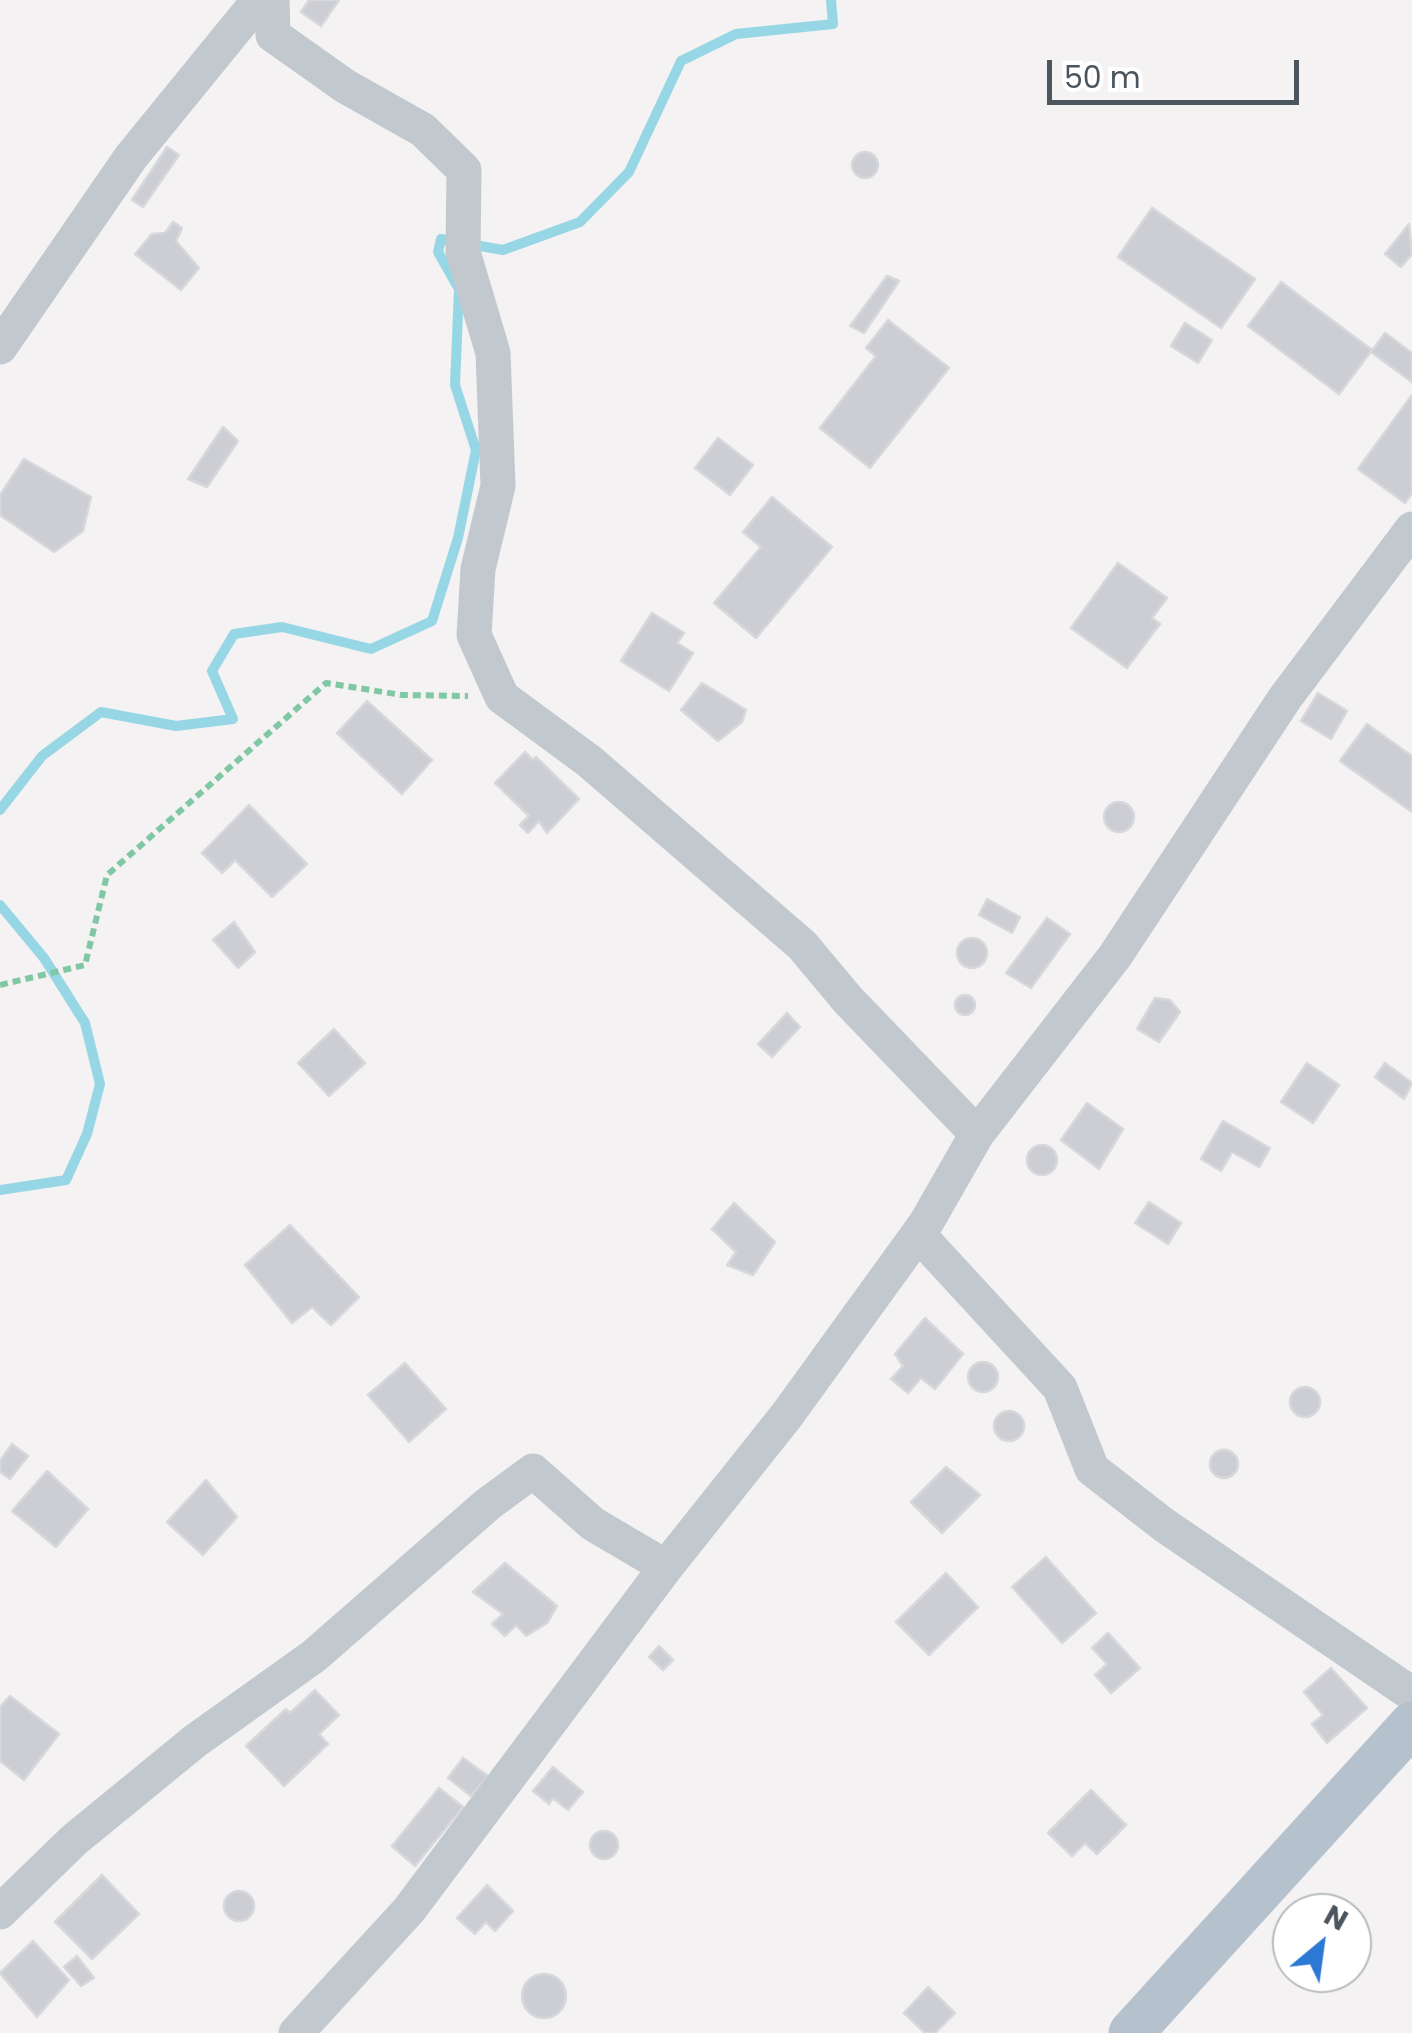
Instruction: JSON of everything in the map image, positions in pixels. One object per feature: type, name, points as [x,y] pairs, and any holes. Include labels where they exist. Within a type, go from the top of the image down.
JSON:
[{"type":"main road","points":[[1135,2032],[1412,1724]]},
{"type":"street","points":[[0,347],[131,156],[259,0]]},
{"type":"street","points":[[272,0],[274,34],[345,86],[424,130],[464,170],[463,252],[493,353],[498,486],[478,569],[474,635],[502,697],[589,761],[802,946],[848,1000],[978,1134]]},
{"type":"street","points":[[296,2033],[409,1910],[666,1567],[787,1415],[918,1234],[978,1134],[1115,956],[1284,698],[1408,543]]},
{"type":"street","points":[[918,1234],[1060,1388],[1092,1468],[1164,1526],[1412,1694]]},
{"type":"street","points":[[0,1912],[74,1840],[195,1741],[314,1656],[488,1504],[534,1471],[593,1524],[666,1567]]},
{"type":"path","points":[[0,985],[86,965],[107,875],[326,684],[402,695],[502,697]]},
{"type":"building","points":[[309,0],[339,0],[321,26],[301,12]]},
{"type":"building","points":[[167,147],[179,155],[143,207],[132,200]]},
{"type":"building","points":[[865,152],[874,156],[878,165],[874,174],[865,178],[856,174],[852,165],[856,156]]},
{"type":"building","points":[[1152,208],[1255,279],[1221,328],[1118,257]]},
{"type":"building","points":[[173,222],[182,228],[176,241],[199,268],[181,290],[135,254],[152,234],[165,233]]},
{"type":"building","points":[[1409,224],[1412,254],[1401,267],[1385,254]]},
{"type":"building","points":[[887,276],[899,281],[864,333],[850,326]]},
{"type":"building","points":[[1281,282],[1372,350],[1339,394],[1248,326]]},
{"type":"building","points":[[888,320],[949,368],[870,468],[820,428],[876,356],[866,348]]},
{"type":"building","points":[[1185,323],[1212,340],[1198,363],[1171,346]]},
{"type":"building","points":[[1385,333],[1412,353],[1412,382],[1371,352]]},
{"type":"building","points":[[1412,395],[1412,493],[1405,503],[1358,469]]},
{"type":"building","points":[[223,427],[238,441],[207,487],[188,479]]},
{"type":"building","points":[[718,438],[753,465],[730,495],[695,468]]},
{"type":"building","points":[[24,459],[91,497],[83,531],[54,552],[0,515],[0,495]]},
{"type":"building","points":[[772,497],[832,547],[756,638],[714,603],[761,547],[743,532]]},
{"type":"building","points":[[1118,563],[1167,598],[1152,618],[1160,624],[1127,668],[1071,628]]},
{"type":"building","points":[[652,613],[684,633],[677,643],[693,653],[669,691],[621,661]]},
{"type":"building","points":[[702,683],[746,710],[742,722],[718,741],[681,710]]},
{"type":"building","points":[[1318,693],[1347,711],[1331,739],[1301,721]]},
{"type":"building","points":[[367,701],[432,760],[402,794],[337,733]]},
{"type":"building","points":[[1367,724],[1412,756],[1412,812],[1340,761]]},
{"type":"building","points":[[525,752],[533,760],[536,757],[579,799],[547,833],[539,821],[528,833],[520,825],[529,816],[495,783]]},
{"type":"building","points":[[1119,802],[1133,811],[1134,817],[1125,831],[1119,832],[1105,823],[1104,817],[1113,803]]},
{"type":"building","points":[[249,805],[307,864],[272,897],[235,860],[222,873],[202,853]]},
{"type":"building","points":[[987,899],[1020,917],[1012,933],[979,915]]},
{"type":"building","points":[[1047,918],[1070,934],[1031,988],[1006,973]]},
{"type":"building","points":[[234,922],[255,952],[238,968],[213,940]]},
{"type":"building","points":[[972,938],[986,947],[987,953],[978,967],[972,968],[958,959],[957,953],[966,939]]},
{"type":"building","points":[[961,995],[969,995],[975,1005],[969,1015],[961,1015],[955,1009],[955,1001]]},
{"type":"building","points":[[1155,998],[1170,1000],[1180,1012],[1159,1042],[1137,1029]]},
{"type":"building","points":[[787,1013],[800,1027],[772,1057],[758,1044]]},
{"type":"building","points":[[334,1029],[365,1063],[329,1096],[298,1063]]},
{"type":"building","points":[[1307,1063],[1339,1085],[1313,1123],[1281,1102]]},
{"type":"building","points":[[1385,1063],[1412,1083],[1404,1099],[1375,1077]]},
{"type":"building","points":[[1087,1103],[1123,1129],[1099,1169],[1061,1140]]},
{"type":"building","points":[[1223,1121],[1270,1148],[1259,1167],[1232,1152],[1221,1171],[1201,1159]]},
{"type":"building","points":[[1042,1145],[1056,1154],[1057,1160],[1048,1174],[1042,1175],[1028,1166],[1027,1160],[1036,1146]]},
{"type":"building","points":[[1149,1202],[1181,1223],[1168,1244],[1135,1223]]},
{"type":"building","points":[[734,1203],[775,1242],[753,1275],[727,1265],[736,1252],[712,1229]]},
{"type":"building","points":[[290,1225],[359,1297],[331,1325],[312,1307],[292,1323],[245,1265]]},
{"type":"building","points":[[925,1318],[963,1354],[935,1389],[921,1378],[908,1393],[891,1379],[903,1366],[895,1354]]},
{"type":"building","points":[[983,1362],[997,1371],[998,1377],[989,1391],[983,1392],[969,1383],[968,1377],[977,1363]]},
{"type":"building","points":[[405,1363],[446,1409],[409,1442],[368,1395]]},
{"type":"building","points":[[1305,1387],[1319,1396],[1320,1402],[1311,1416],[1305,1417],[1291,1408],[1290,1402],[1299,1388]]},
{"type":"building","points":[[1009,1411],[1023,1420],[1024,1426],[1015,1440],[1009,1441],[995,1432],[994,1426],[1003,1412]]},
{"type":"building","points":[[12,1444],[28,1456],[10,1479],[0,1472],[0,1461]]},
{"type":"building","points":[[1224,1450],[1234,1454],[1238,1464],[1234,1474],[1224,1478],[1214,1474],[1210,1464],[1214,1454]]},
{"type":"building","points":[[946,1467],[980,1495],[942,1533],[911,1502]]},
{"type":"building","points":[[47,1471],[88,1509],[56,1547],[12,1511]]},
{"type":"building","points":[[206,1480],[237,1517],[203,1555],[167,1522]]},
{"type":"building","points":[[1046,1557],[1096,1613],[1062,1643],[1012,1587]]},
{"type":"building","points":[[505,1563],[557,1606],[547,1623],[526,1636],[516,1625],[505,1636],[492,1624],[503,1614],[473,1592]]},
{"type":"building","points":[[946,1573],[978,1607],[929,1655],[896,1622]]},
{"type":"building","points":[[1108,1633],[1140,1668],[1111,1693],[1095,1675],[1107,1664],[1092,1648]]},
{"type":"building","points":[[659,1646],[673,1660],[663,1670],[649,1657]]},
{"type":"building","points":[[1331,1668],[1367,1708],[1327,1743],[1312,1724],[1323,1715],[1304,1692]]},
{"type":"building","points":[[315,1690],[339,1715],[319,1734],[328,1744],[284,1786],[246,1746],[286,1709],[290,1713]]},
{"type":"building","points":[[10,1696],[59,1734],[24,1780],[0,1761],[0,1707]]},
{"type":"building","points":[[463,1758],[488,1776],[471,1796],[448,1778]]},
{"type":"building","points":[[553,1767],[583,1792],[568,1810],[553,1798],[549,1804],[533,1791]]},
{"type":"building","points":[[439,1788],[463,1807],[415,1866],[392,1846]]},
{"type":"building","points":[[1091,1790],[1126,1825],[1097,1854],[1085,1843],[1072,1856],[1048,1833]]},
{"type":"building","points":[[604,1831],[614,1835],[618,1845],[614,1855],[604,1859],[594,1855],[590,1845],[594,1835]]},
{"type":"building","points":[[102,1875],[139,1914],[92,1959],[55,1922]]},
{"type":"building","points":[[487,1885],[513,1911],[495,1931],[486,1922],[475,1934],[457,1918]]},
{"type":"building","points":[[239,1891],[253,1900],[254,1906],[245,1920],[239,1921],[225,1912],[224,1906],[233,1892]]},
{"type":"building","points":[[33,1941],[69,1980],[37,2017],[0,1973]]},
{"type":"building","points":[[77,1956],[94,1978],[81,1986],[64,1967]]},
{"type":"building","points":[[544,1974],[559,1981],[566,1996],[559,2011],[544,2018],[529,2011],[522,1996],[529,1981]]},
{"type":"building","points":[[928,1987],[955,2013],[935,2033],[925,2033],[904,2013]]},
{"type":"waterway","points":[[0,810],[42,756],[101,712],[176,726],[233,719],[212,671],[234,634],[282,627],[371,649],[432,621],[458,538],[476,450],[455,385],[459,289],[438,252],[441,239],[503,250],[580,222],[629,172],[681,61],[736,34],[833,24],[831,0]]},
{"type":"waterway","points":[[0,905],[44,958],[85,1023],[100,1084],[87,1134],[66,1180],[0,1190]]}]
